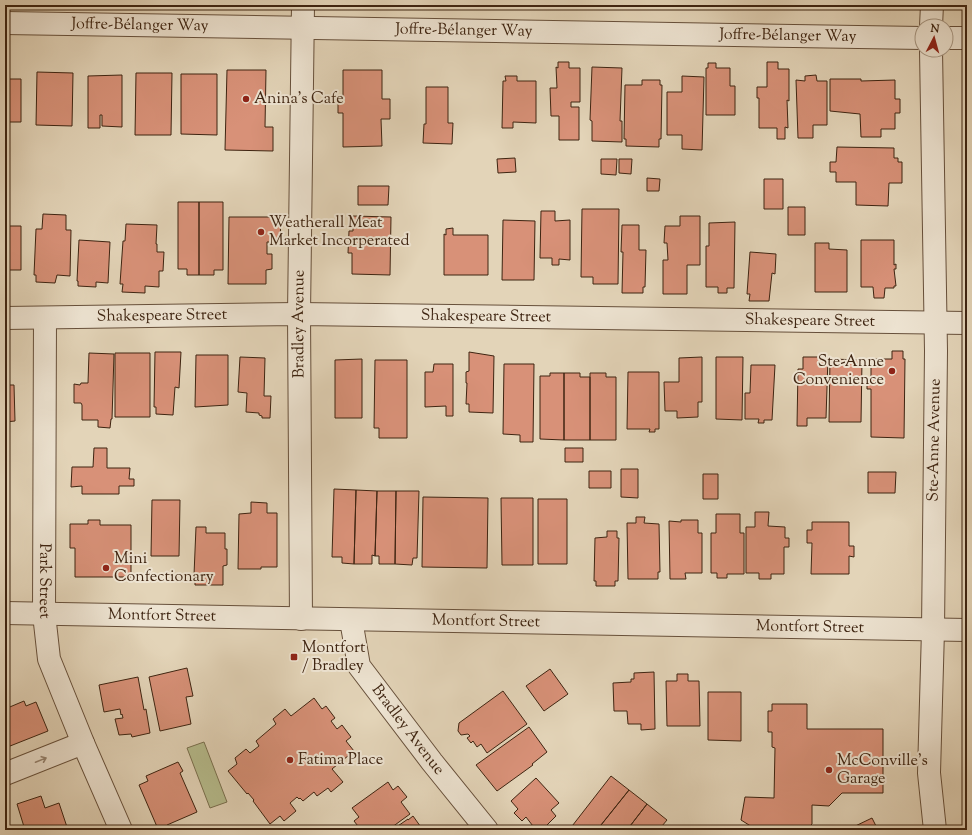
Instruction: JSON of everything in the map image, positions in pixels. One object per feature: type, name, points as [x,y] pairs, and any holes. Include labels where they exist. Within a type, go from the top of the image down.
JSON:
[{"type":"street","name":"Bradley Avenue","points":[[301,619],[299,314],[303,5]]},
{"type":"street","points":[[931,18],[932,5]]},
{"type":"street","name":"Joffre-Bélanger Way","points":[[5,23],[914,38]]},
{"type":"street","points":[[954,38],[967,38]]},
{"type":"street","name":"Ste-Anne Avenue","points":[[931,58],[936,323],[934,630],[930,773],[935,830]]},
{"type":"street","name":"Shakespeare Street","points":[[5,318],[299,314],[967,323]]},
{"type":"street","name":"Park Street","points":[[45,318],[44,614],[49,659],[83,743],[121,830]]},
{"type":"street","name":"Montfort Street","points":[[5,613],[967,630]]},
{"type":"street","name":"Bradley Avenue","points":[[351,620],[359,666],[432,762],[487,830]]},
{"type":"street","points":[[5,774],[83,743]]},
{"type":"green space","points":[[204,742],[227,802],[210,808],[187,748]]},
{"type":"building","points":[[558,62],[569,62],[569,68],[580,68],[580,102],[571,102],[571,107],[579,107],[579,140],[559,140],[559,116],[551,116],[550,88],[557,88],[556,67],[558,68]]},
{"type":"building","points":[[767,62],[778,62],[778,69],[789,69],[789,101],[787,100],[788,128],[785,127],[785,139],[777,139],[777,128],[759,128],[759,98],[757,98],[757,87],[767,87]]},
{"type":"building","points":[[708,63],[716,63],[716,68],[730,68],[730,86],[735,86],[735,115],[706,115],[706,68],[708,68]]},
{"type":"building","points":[[592,67],[622,68],[620,121],[622,121],[622,142],[592,141],[592,121],[590,120]]},
{"type":"building","name":"Anina's Cafe","points":[[227,70],[266,70],[265,127],[273,127],[273,151],[225,150]]},
{"type":"building","points":[[343,70],[382,70],[382,99],[390,99],[390,119],[381,119],[382,146],[343,147],[343,113],[338,113],[338,102],[343,102]]},
{"type":"building","points":[[37,72],[73,73],[72,126],[36,125]]},
{"type":"building","points":[[136,73],[172,73],[171,135],[135,135]]},
{"type":"building","points":[[181,74],[217,74],[217,135],[181,134]]},
{"type":"building","points":[[122,75],[122,127],[102,126],[102,115],[100,115],[100,128],[88,128],[88,76]]},
{"type":"building","points":[[816,75],[817,81],[827,81],[827,125],[813,125],[813,138],[798,138],[796,80],[805,81],[805,76]]},
{"type":"building","points":[[505,76],[517,76],[517,81],[536,81],[536,123],[513,122],[513,128],[502,128],[503,81],[506,81]]},
{"type":"building","points":[[682,76],[704,77],[702,150],[682,149],[682,135],[667,135],[667,92],[682,92]]},
{"type":"building","points":[[5,79],[21,79],[21,122],[5,122]]},
{"type":"building","points":[[830,79],[861,79],[861,81],[895,80],[895,99],[900,99],[900,113],[895,113],[895,129],[881,129],[881,137],[861,137],[860,114],[830,111]]},
{"type":"building","points":[[642,80],[660,80],[660,85],[662,85],[661,139],[659,139],[659,147],[626,146],[626,139],[624,139],[625,85],[642,85]]},
{"type":"building","points":[[426,87],[448,87],[448,123],[453,123],[452,144],[423,143],[424,124],[426,124]]},
{"type":"building","points":[[837,147],[894,148],[894,158],[898,158],[898,162],[902,162],[902,183],[889,183],[888,206],[856,205],[856,182],[836,182],[836,172],[830,172],[830,162],[836,162]]},
{"type":"building","points":[[515,158],[516,172],[498,173],[497,159]]},
{"type":"building","points":[[601,159],[617,159],[616,175],[601,174]]},
{"type":"building","points":[[619,159],[632,159],[631,174],[619,173]]},
{"type":"building","points":[[647,178],[660,179],[659,191],[647,191]]},
{"type":"building","points":[[764,179],[783,179],[783,209],[764,209]]},
{"type":"building","points":[[358,186],[389,186],[388,205],[358,205]]},
{"type":"building","points":[[178,202],[199,202],[199,275],[187,275],[187,269],[178,269]]},
{"type":"building","points":[[199,202],[223,202],[223,270],[214,270],[214,275],[199,275]]},
{"type":"building","points":[[788,207],[805,207],[805,235],[788,235]]},
{"type":"building","points":[[582,209],[619,209],[618,284],[593,284],[593,277],[581,277]]},
{"type":"building","points":[[541,211],[555,211],[555,221],[570,220],[570,260],[559,259],[559,265],[552,265],[552,258],[540,258]]},
{"type":"building","points":[[43,214],[66,215],[66,230],[71,230],[70,276],[57,275],[55,283],[36,282],[36,275],[34,275],[36,229],[42,229]]},
{"type":"building","points":[[353,216],[391,217],[390,275],[352,274],[352,253],[348,253],[349,231],[353,231]]},
{"type":"building","points":[[680,216],[700,216],[700,265],[687,265],[687,294],[663,294],[663,260],[668,260],[667,243],[664,243],[665,226],[680,226]]},
{"type":"building","points":[[229,217],[281,217],[280,242],[267,242],[267,254],[272,254],[272,269],[266,270],[266,284],[228,284]]},
{"type":"building","points":[[503,220],[535,221],[534,280],[502,280]]},
{"type":"building","points":[[735,222],[734,288],[727,288],[727,293],[718,293],[718,287],[706,287],[706,246],[709,246],[709,223]]},
{"type":"building","points":[[126,224],[157,225],[157,252],[164,252],[163,271],[159,271],[159,287],[145,286],[145,293],[122,292],[123,284],[120,284],[123,241],[125,241]]},
{"type":"building","points":[[622,225],[639,225],[639,250],[646,250],[645,287],[643,287],[643,293],[622,293]]},
{"type":"building","points":[[5,226],[21,226],[21,270],[5,270]]},
{"type":"building","points":[[453,228],[453,235],[488,235],[488,275],[444,275],[444,234],[446,235],[446,229]]},
{"type":"building","points":[[79,240],[110,242],[108,283],[96,282],[96,287],[78,286]]},
{"type":"building","points":[[861,240],[894,240],[894,265],[896,264],[896,269],[894,269],[896,286],[894,286],[894,288],[885,288],[884,298],[874,298],[873,287],[861,287]]},
{"type":"building","points":[[815,243],[829,243],[829,249],[847,250],[847,292],[815,292]]},
{"type":"building","points":[[750,252],[776,254],[775,274],[772,273],[769,301],[749,301],[750,294],[747,294]]},
{"type":"building","points":[[5,349],[7,385],[14,385],[15,421],[5,422]]},
{"type":"building","points":[[892,351],[903,351],[903,359],[905,359],[904,438],[871,437],[871,389],[867,389],[867,380],[871,380],[871,359],[892,359]]},
{"type":"building","points":[[155,352],[181,352],[179,388],[175,387],[173,415],[156,414],[156,407],[154,407]]},
{"type":"building","points":[[469,352],[494,356],[493,413],[469,412],[469,404],[466,404],[466,372],[469,371]]},
{"type":"building","points":[[89,353],[114,354],[112,419],[110,428],[98,427],[98,420],[82,420],[82,405],[81,403],[74,403],[74,384],[80,385],[81,383],[88,383]]},
{"type":"building","points":[[115,353],[150,353],[150,417],[115,417]]},
{"type":"building","points":[[196,355],[228,355],[228,405],[195,407]]},
{"type":"building","points":[[240,357],[265,358],[264,396],[271,396],[270,418],[262,418],[259,413],[246,412],[247,393],[238,392]]},
{"type":"building","points":[[702,357],[702,402],[698,402],[698,417],[677,418],[677,411],[665,411],[664,382],[679,382],[679,358]]},
{"type":"building","points":[[716,357],[743,357],[742,420],[716,419]]},
{"type":"building","points":[[803,357],[828,357],[826,418],[807,418],[807,426],[797,426],[798,369],[803,369]]},
{"type":"building","points":[[362,359],[362,418],[335,418],[335,360]]},
{"type":"building","points":[[830,359],[862,360],[861,422],[829,422]]},
{"type":"building","points":[[375,360],[407,360],[407,438],[379,438],[379,428],[374,428]]},
{"type":"building","points":[[434,364],[453,364],[453,416],[446,416],[446,406],[425,407],[425,372],[433,372]]},
{"type":"building","points":[[504,364],[534,364],[533,442],[520,442],[520,435],[503,434]]},
{"type":"building","points":[[751,365],[775,365],[772,420],[764,420],[764,423],[758,423],[759,419],[745,419],[745,393],[750,393]]},
{"type":"building","points":[[628,372],[659,372],[659,429],[655,429],[655,432],[649,432],[650,429],[627,429]]},
{"type":"building","points":[[550,373],[564,373],[564,440],[540,439],[540,376],[550,376]]},
{"type":"building","points":[[564,373],[580,373],[580,377],[590,377],[590,440],[564,440]]},
{"type":"building","points":[[590,373],[606,373],[606,377],[616,377],[616,440],[590,440]]},
{"type":"building","points":[[94,448],[107,448],[107,468],[130,468],[129,479],[134,479],[134,486],[119,486],[119,494],[82,494],[82,486],[71,487],[72,467],[93,467]]},
{"type":"building","points":[[565,448],[583,448],[583,462],[565,462]]},
{"type":"building","points":[[621,469],[638,469],[638,498],[621,497]]},
{"type":"building","points":[[589,471],[611,471],[611,488],[589,488]]},
{"type":"building","points":[[868,472],[896,472],[895,493],[868,493]]},
{"type":"building","points":[[703,474],[718,474],[718,499],[703,499]]},
{"type":"building","points":[[334,489],[356,490],[354,564],[342,563],[342,557],[332,557]]},
{"type":"building","points":[[356,490],[377,491],[375,556],[372,555],[372,564],[354,564]]},
{"type":"building","points":[[377,491],[396,491],[395,564],[379,564],[379,556],[375,556]]},
{"type":"building","points":[[396,491],[419,491],[417,558],[413,558],[412,565],[395,564]]},
{"type":"building","points":[[423,497],[488,498],[487,568],[422,567]]},
{"type":"building","points":[[501,498],[533,498],[533,565],[502,565]]},
{"type":"building","points":[[538,499],[567,499],[567,564],[538,564]]},
{"type":"building","points":[[152,500],[180,500],[179,556],[151,556]]},
{"type":"building","points":[[251,502],[267,503],[267,513],[277,513],[277,567],[238,569],[239,514],[251,513]]},
{"type":"building","points":[[755,512],[769,512],[768,526],[785,527],[785,538],[789,538],[789,547],[784,547],[784,574],[771,574],[771,579],[759,579],[759,573],[746,573],[746,527],[755,527]]},
{"type":"building","points":[[716,514],[740,514],[740,533],[744,533],[744,574],[727,574],[727,578],[717,578],[717,573],[711,573],[711,533],[716,533]]},
{"type":"building","points":[[636,517],[645,517],[644,523],[659,524],[660,572],[658,572],[658,579],[628,579],[627,523],[636,523]]},
{"type":"building","points":[[88,520],[100,520],[100,525],[131,525],[131,577],[75,577],[75,548],[70,548],[70,524],[88,524]]},
{"type":"building","points":[[681,520],[698,520],[698,533],[702,533],[702,573],[685,573],[686,579],[670,579],[669,521],[681,522]]},
{"type":"building","points":[[812,522],[849,522],[849,546],[854,546],[854,557],[849,556],[849,574],[811,574],[812,543],[807,543],[807,530],[812,530]]},
{"type":"building","points":[[196,527],[206,527],[206,533],[225,533],[227,565],[223,566],[223,585],[195,585]]},
{"type":"building","points":[[607,531],[617,531],[617,538],[619,538],[618,581],[615,581],[615,586],[596,586],[596,581],[594,581],[595,538],[607,537]]},
{"type":"building","points":[[187,668],[193,696],[186,697],[191,724],[160,731],[149,677]]},
{"type":"building","points":[[550,669],[568,694],[544,711],[526,686]]},
{"type":"building","points":[[654,672],[655,729],[641,730],[641,724],[628,724],[627,711],[614,711],[613,683],[631,682],[631,679],[634,679],[634,673]]},
{"type":"building","points":[[677,674],[688,674],[688,681],[699,681],[700,726],[667,726],[666,681],[677,681]]},
{"type":"building","points":[[138,677],[150,733],[132,737],[131,734],[119,735],[115,719],[123,718],[120,709],[104,712],[99,685]]},
{"type":"building","points":[[503,691],[527,724],[487,753],[481,744],[477,747],[473,741],[471,743],[467,738],[470,736],[468,734],[461,735],[458,731],[459,723]]},
{"type":"building","points":[[708,692],[741,692],[741,741],[708,740]]},
{"type":"building","name":"Fatima Place","points":[[314,698],[322,709],[326,706],[335,718],[331,721],[337,729],[342,725],[351,737],[346,741],[354,751],[332,769],[343,782],[331,792],[328,788],[317,796],[314,792],[303,801],[297,797],[290,803],[296,811],[284,821],[280,816],[270,824],[253,801],[254,800],[248,793],[247,794],[228,771],[237,764],[235,758],[246,749],[250,753],[259,746],[256,741],[276,724],[273,719],[285,709],[291,716]]},
{"type":"building","points":[[24,701],[26,706],[36,702],[48,731],[5,748],[5,709]]},
{"type":"building","points":[[967,701],[967,712],[963,713],[963,702]]},
{"type":"building","name":"McConville's Garage","points":[[772,704],[807,704],[807,729],[883,729],[883,793],[842,793],[829,806],[812,805],[812,824],[806,830],[757,830],[741,820],[745,797],[774,798],[775,748],[772,747],[772,732],[768,732],[768,711],[772,711]]},
{"type":"building","points":[[529,727],[547,752],[532,764],[533,765],[497,791],[476,765]]},
{"type":"building","points":[[963,734],[967,734],[967,746],[963,745]]},
{"type":"building","points":[[178,762],[183,771],[180,773],[197,812],[167,825],[168,828],[161,830],[160,828],[158,829],[139,785],[148,781],[146,776]]},
{"type":"building","points":[[611,776],[629,790],[597,830],[569,830]]},
{"type":"building","points":[[536,778],[559,803],[551,810],[556,816],[542,830],[536,830],[526,817],[522,821],[514,813],[518,809],[511,801]]},
{"type":"building","points":[[388,782],[393,790],[398,786],[407,797],[401,802],[410,814],[388,830],[361,830],[354,821],[359,817],[352,808]]},
{"type":"building","points":[[629,790],[647,804],[627,830],[597,830]]},
{"type":"building","points":[[41,796],[45,808],[59,803],[68,830],[25,830],[17,804]]},
{"type":"building","points":[[647,804],[667,820],[660,830],[627,830]]},
{"type":"building","points":[[413,816],[423,830],[392,830],[408,820]]},
{"type":"building","points":[[872,818],[878,830],[847,830]]},
{"type":"place","name":"Anina's Cafe","points":[[246,99]]},
{"type":"place","name":"Weatherall Meat Market Incorperated","points":[[261,232]]},
{"type":"place","name":"Ste-Anne Convenience","points":[[892,371]]},
{"type":"place","name":"Mini Confectionary","points":[[106,568]]},
{"type":"place","name":"Montfort / Bradley","points":[[294,657]]},
{"type":"place","name":"Fatima Place","points":[[290,760]]},
{"type":"place","name":"McConville's Garage","points":[[829,770]]}]
